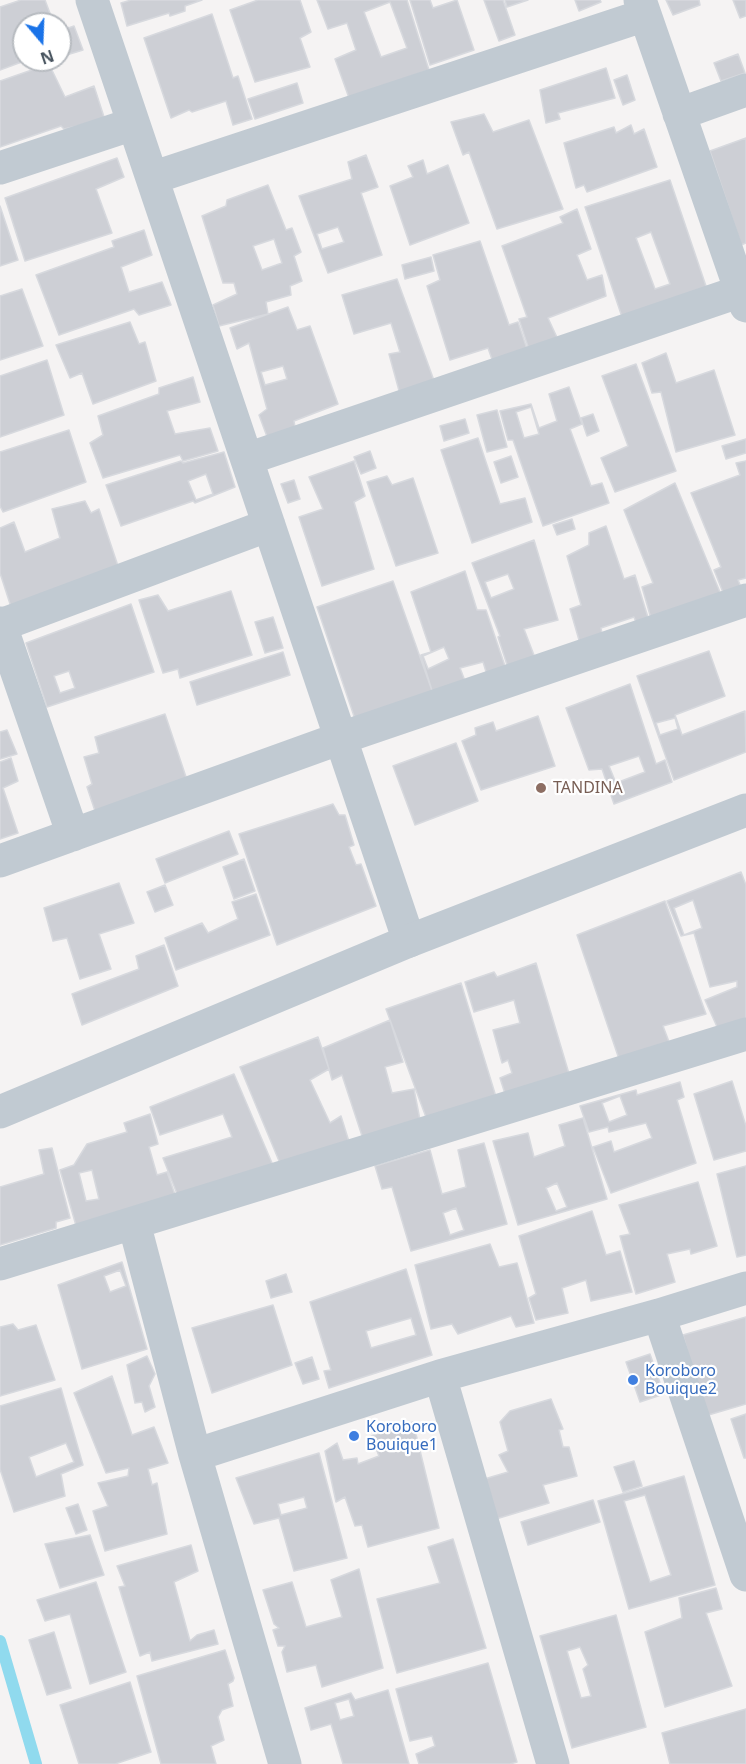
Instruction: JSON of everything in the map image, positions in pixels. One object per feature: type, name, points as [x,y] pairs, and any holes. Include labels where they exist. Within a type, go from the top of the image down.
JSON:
[{"type":"street","points":[[92,0],[409,941]]},
{"type":"street","points":[[152,178],[642,8],[743,299],[247,459]]},
{"type":"street","points":[[679,114],[746,90]]},
{"type":"street","points":[[0,168],[134,124]]},
{"type":"street","points":[[73,834],[0,624],[269,525]]},
{"type":"street","points":[[0,861],[341,738],[746,600]]},
{"type":"street","points":[[0,1112],[409,941],[746,810]]},
{"type":"street","points":[[0,1264],[746,1034]]},
{"type":"street","points":[[134,1223],[195,1455],[285,1764]]},
{"type":"street","points":[[195,1455],[440,1376],[659,1315],[746,1288]]},
{"type":"street","points":[[659,1315],[746,1575]]},
{"type":"street","points":[[440,1376],[553,1764]]},
{"type":"building","points":[[21,0],[45,0],[50,12],[12,12],[12,66],[0,70],[0,7]]},
{"type":"building","points":[[131,0],[202,0],[185,6],[185,11],[170,16],[169,13],[127,26],[121,3]]},
{"type":"building","points":[[258,0],[300,0],[311,32],[300,38],[310,67],[255,82],[230,10]]},
{"type":"building","points":[[317,0],[407,0],[429,70],[349,98],[335,59],[356,50],[347,23],[328,29]],"holes":[[[390,2],[407,48],[381,57],[364,12]]]},
{"type":"building","points":[[410,0],[430,0],[433,8],[457,0],[474,50],[430,65]]},
{"type":"building","points":[[484,0],[503,0],[515,35],[499,41]]},
{"type":"building","points":[[505,0],[528,0],[507,7]]},
{"type":"building","points":[[575,0],[600,0],[601,2],[579,11]]},
{"type":"building","points":[[666,0],[699,0],[700,5],[673,15]]},
{"type":"building","points":[[733,0],[746,0],[746,16],[740,18]]},
{"type":"building","points":[[212,14],[233,78],[238,76],[252,119],[233,125],[226,101],[192,112],[189,110],[171,118],[144,38]]},
{"type":"building","points":[[74,26],[83,50],[72,53],[72,27]]},
{"type":"building","points":[[738,54],[745,73],[721,81],[714,63]]},
{"type":"building","points":[[606,68],[615,98],[558,113],[560,119],[546,123],[540,90]]},
{"type":"building","points":[[26,72],[53,72],[65,97],[94,86],[105,120],[64,129],[61,126],[0,147],[0,81]]},
{"type":"building","points":[[627,75],[635,100],[623,105],[614,80]]},
{"type":"building","points":[[297,83],[303,103],[255,119],[248,99]]},
{"type":"building","points":[[484,114],[493,132],[529,120],[563,209],[497,229],[469,152],[463,155],[451,122]]},
{"type":"building","points":[[631,125],[634,134],[644,129],[657,167],[587,192],[584,185],[576,188],[564,143],[614,127],[616,133]]},
{"type":"building","points":[[746,138],[746,243],[741,245],[710,151]]},
{"type":"building","points":[[366,155],[378,187],[361,193],[382,255],[328,273],[299,196],[352,179],[348,162]],"holes":[[[338,227],[344,242],[322,249],[317,234]]]},
{"type":"building","points":[[117,158],[124,177],[96,189],[112,233],[25,261],[5,198]]},
{"type":"building","points":[[423,160],[427,174],[448,165],[469,223],[410,245],[390,186],[413,177],[408,166]]},
{"type":"building","points":[[670,180],[709,295],[624,323],[585,207]],"holes":[[[651,232],[670,284],[655,289],[636,238]]]},
{"type":"building","points":[[268,185],[286,230],[292,228],[301,252],[294,256],[302,281],[290,286],[291,295],[266,302],[268,314],[219,326],[213,305],[237,294],[234,283],[223,283],[202,216],[226,206],[227,200]],"holes":[[[274,239],[282,263],[262,270],[253,246]]]},
{"type":"building","points":[[0,206],[18,260],[0,266]]},
{"type":"building","points":[[577,209],[591,249],[577,255],[587,280],[602,275],[606,296],[548,318],[561,346],[531,356],[519,319],[527,317],[502,246],[563,223],[560,217]]},
{"type":"building","points":[[144,230],[152,255],[121,267],[129,292],[162,282],[171,305],[139,315],[134,309],[59,335],[36,275],[114,247],[112,241]]},
{"type":"building","points":[[480,241],[509,325],[518,322],[529,355],[495,368],[488,348],[450,360],[427,286],[440,280],[433,255]]},
{"type":"building","points":[[431,257],[434,271],[405,279],[402,265]]},
{"type":"building","points":[[397,279],[436,386],[401,398],[389,354],[400,352],[391,323],[354,334],[342,295]]},
{"type":"building","points":[[22,289],[43,346],[0,360],[0,296]]},
{"type":"building","points":[[288,307],[297,330],[310,326],[338,404],[294,421],[296,433],[269,442],[259,415],[267,409],[249,343],[237,349],[230,328]],"holes":[[[283,366],[287,379],[265,385],[261,372]]]},
{"type":"building","points":[[130,322],[139,344],[145,342],[156,381],[93,404],[82,373],[70,378],[56,345]]},
{"type":"building","points":[[666,353],[676,383],[714,370],[735,435],[676,452],[661,392],[652,393],[642,363]]},
{"type":"building","points":[[47,360],[64,415],[0,437],[0,376]]},
{"type":"building","points":[[636,364],[676,471],[615,492],[601,458],[628,446],[602,376]]},
{"type":"building","points":[[193,377],[200,402],[167,411],[175,434],[210,428],[218,451],[183,461],[180,455],[103,478],[90,443],[103,435],[98,416],[159,394],[159,388]]},
{"type":"building","points":[[569,387],[582,424],[570,429],[591,486],[602,483],[609,503],[543,526],[513,440],[508,440],[500,411],[531,404],[539,428],[557,421],[549,394]],"holes":[[[531,407],[539,434],[524,438],[516,412]]]},
{"type":"building","points":[[497,410],[507,447],[487,452],[477,415]]},
{"type":"building","points":[[593,414],[599,431],[587,436],[581,418]]},
{"type":"building","points":[[465,419],[469,433],[444,441],[440,426]]},
{"type":"building","points":[[69,430],[86,482],[3,512],[0,506],[0,452]]},
{"type":"building","points":[[478,438],[500,504],[525,498],[532,522],[472,543],[441,450]]},
{"type":"building","points":[[746,439],[746,453],[726,459],[722,446]]},
{"type":"building","points":[[370,451],[376,468],[361,474],[354,457]]},
{"type":"building","points":[[224,452],[235,487],[195,503],[193,501],[121,526],[106,485],[181,461],[183,463]],"holes":[[[206,474],[213,494],[196,500],[188,481]]]},
{"type":"building","points":[[511,456],[518,477],[501,483],[494,462]]},
{"type":"building","points":[[354,461],[365,496],[354,502],[374,569],[322,586],[299,517],[323,509],[309,477]]},
{"type":"building","points":[[746,461],[746,578],[738,580],[744,594],[726,600],[714,570],[721,567],[691,493],[740,475],[736,463]]},
{"type":"building","points":[[387,476],[392,485],[413,478],[438,553],[396,566],[367,482]]},
{"type":"building","points":[[294,480],[300,499],[288,503],[281,484]]},
{"type":"building","points":[[675,483],[722,597],[652,622],[642,587],[653,583],[624,510]]},
{"type":"building","points":[[85,501],[91,513],[99,509],[120,572],[12,610],[0,573],[0,528],[14,522],[25,552],[60,538],[52,509]]},
{"type":"building","points":[[572,519],[575,529],[557,535],[553,525]]},
{"type":"building","points":[[606,526],[624,579],[635,575],[650,624],[638,628],[634,617],[601,628],[603,640],[581,647],[570,609],[581,605],[567,556],[589,545],[589,533]]},
{"type":"building","points":[[534,540],[558,620],[524,629],[537,663],[510,674],[498,637],[500,636],[472,563]],"holes":[[[508,574],[514,589],[491,598],[485,582]]]},
{"type":"building","points":[[465,571],[477,610],[486,610],[507,672],[488,678],[483,662],[460,668],[467,686],[434,697],[421,655],[431,652],[411,592]],"holes":[[[444,647],[449,659],[428,669],[423,656]]]},
{"type":"building","points":[[393,581],[436,702],[358,728],[317,607]]},
{"type":"building","points":[[231,591],[252,655],[180,678],[178,669],[163,673],[139,600],[158,595],[168,611]]},
{"type":"building","points":[[131,604],[154,672],[47,707],[26,643]],"holes":[[[69,671],[75,688],[60,693],[54,676]]]},
{"type":"building","points":[[273,617],[283,648],[265,653],[255,622]]},
{"type":"building","points":[[709,651],[725,696],[675,715],[682,735],[745,711],[746,752],[674,780],[637,676]],"holes":[[[675,718],[678,729],[660,735],[656,723]]]},
{"type":"building","points":[[283,652],[290,675],[197,705],[190,682]]},
{"type":"building","points":[[630,684],[656,764],[665,760],[672,782],[614,804],[602,769],[589,770],[566,708]],"holes":[[[639,756],[645,772],[616,783],[609,766]]]},
{"type":"building","points":[[165,714],[188,783],[95,811],[87,787],[92,784],[84,757],[99,753],[95,737]]},
{"type":"building","points":[[538,716],[555,766],[481,790],[462,741],[476,735],[475,728],[493,722],[496,731]]},
{"type":"building","points":[[7,730],[17,754],[0,759],[0,732]]},
{"type":"building","points":[[456,743],[478,801],[415,825],[393,766]]},
{"type":"building","points":[[11,758],[18,781],[3,788],[18,833],[0,839],[0,762]]},
{"type":"building","points":[[333,804],[339,815],[345,815],[354,845],[349,847],[356,865],[361,864],[376,906],[277,945],[239,834]]},
{"type":"building","points":[[229,831],[238,854],[165,883],[156,859]]},
{"type":"building","points":[[244,859],[255,891],[234,899],[223,867]]},
{"type":"building","points":[[741,872],[746,885],[746,1019],[718,1029],[705,1000],[737,987],[737,981],[710,987],[694,933],[681,936],[667,901]],"holes":[[[693,900],[702,928],[684,935],[674,908]]]},
{"type":"building","points":[[119,883],[134,923],[99,934],[111,969],[80,979],[67,938],[53,941],[44,908]]},
{"type":"building","points":[[165,885],[173,905],[155,912],[147,892]]},
{"type":"building","points":[[256,894],[270,935],[176,970],[165,938],[202,923],[208,933],[238,919],[232,902]]},
{"type":"building","points":[[665,901],[706,1014],[663,1026],[671,1047],[620,1062],[577,935]]},
{"type":"building","points":[[164,945],[178,986],[82,1025],[72,994],[139,969],[136,956]]},
{"type":"building","points":[[536,963],[570,1077],[506,1097],[500,1078],[512,1073],[508,1060],[502,1063],[493,1030],[520,1023],[514,1000],[474,1012],[465,982],[494,972],[497,977]]},
{"type":"building","points":[[461,983],[497,1100],[427,1120],[386,1009]]},
{"type":"building","points":[[390,1020],[403,1062],[385,1067],[392,1093],[414,1089],[421,1125],[366,1148],[342,1075],[332,1080],[323,1048]]},
{"type":"building","points":[[318,1037],[329,1069],[310,1080],[330,1123],[341,1116],[351,1148],[284,1173],[240,1067]]},
{"type":"building","points":[[234,1074],[278,1177],[181,1204],[163,1158],[232,1137],[223,1114],[160,1135],[150,1107]]},
{"type":"building","points":[[732,1081],[746,1126],[746,1151],[714,1160],[694,1094]]},
{"type":"building","points":[[680,1082],[684,1097],[677,1100],[696,1163],[611,1193],[593,1147],[611,1141],[614,1152],[652,1138],[646,1123],[609,1132],[608,1127],[589,1132],[580,1106],[636,1090],[637,1095]],"holes":[[[620,1096],[627,1115],[609,1122],[602,1103]]]},
{"type":"building","points":[[150,1114],[158,1144],[149,1147],[157,1175],[167,1172],[179,1206],[79,1236],[60,1170],[74,1165],[87,1144],[127,1132],[124,1123]],"holes":[[[92,1170],[99,1199],[86,1201],[79,1173]]]},
{"type":"building","points":[[583,1118],[607,1199],[518,1225],[493,1141],[528,1133],[534,1157],[565,1146],[559,1125]],"holes":[[[557,1183],[567,1207],[556,1211],[546,1188]]]},
{"type":"building","points":[[484,1143],[507,1224],[411,1251],[392,1187],[382,1189],[375,1166],[430,1150],[442,1194],[466,1187],[458,1150]],"holes":[[[456,1208],[464,1230],[450,1235],[443,1213]]]},
{"type":"building","points":[[52,1148],[70,1218],[56,1222],[56,1228],[0,1245],[0,1187],[44,1174],[39,1150]]},
{"type":"building","points":[[746,1166],[746,1255],[737,1257],[717,1174]]},
{"type":"building","points":[[698,1182],[717,1246],[691,1254],[690,1249],[667,1254],[675,1282],[636,1294],[620,1236],[630,1234],[619,1205]]},
{"type":"building","points":[[592,1211],[606,1255],[620,1251],[632,1292],[591,1301],[586,1280],[562,1288],[568,1313],[536,1320],[529,1298],[536,1294],[519,1236]]},
{"type":"building","points":[[490,1244],[499,1267],[517,1263],[534,1323],[516,1327],[511,1316],[458,1334],[452,1324],[431,1329],[415,1265]]},
{"type":"building","points":[[122,1262],[147,1349],[82,1369],[58,1285]],"holes":[[[120,1270],[126,1286],[110,1292],[104,1276]]]},
{"type":"building","points":[[406,1269],[432,1355],[329,1388],[324,1371],[331,1370],[310,1302]],"holes":[[[411,1318],[416,1335],[371,1348],[366,1331]]]},
{"type":"building","points":[[286,1274],[292,1292],[271,1298],[266,1281]]},
{"type":"building","points":[[273,1305],[292,1365],[212,1393],[192,1328]]},
{"type":"building","points":[[746,1317],[746,1404],[705,1416],[683,1335]]},
{"type":"building","points":[[13,1324],[18,1330],[36,1325],[55,1380],[0,1396],[0,1327]]},
{"type":"building","points":[[650,1354],[664,1394],[640,1402],[626,1362]]},
{"type":"building","points":[[147,1356],[155,1374],[149,1386],[155,1407],[145,1412],[142,1402],[135,1403],[127,1365]]},
{"type":"building","points":[[312,1357],[319,1379],[303,1384],[295,1363]]},
{"type":"building","points":[[112,1376],[132,1435],[154,1427],[168,1463],[148,1469],[152,1485],[157,1483],[167,1534],[105,1551],[93,1511],[108,1506],[98,1483],[128,1476],[129,1468],[106,1473],[74,1393]]},
{"type":"building","points":[[61,1388],[83,1465],[61,1474],[65,1496],[14,1512],[0,1469],[0,1406]],"holes":[[[66,1443],[74,1462],[36,1477],[29,1457]]]},
{"type":"building","points":[[551,1399],[563,1429],[559,1430],[563,1447],[569,1447],[577,1476],[543,1485],[549,1503],[496,1519],[481,1480],[508,1472],[499,1455],[508,1451],[500,1422],[510,1411]]},
{"type":"building","points":[[746,1414],[746,1458],[744,1458],[731,1419]]},
{"type":"building","points":[[413,1422],[439,1528],[368,1547],[362,1525],[355,1526],[345,1497],[336,1502],[325,1451],[337,1443],[343,1460],[357,1458],[358,1464],[379,1456],[371,1436]]},
{"type":"building","points":[[319,1453],[347,1558],[294,1571],[279,1518],[254,1524],[236,1478]],"holes":[[[304,1497],[307,1508],[281,1515],[278,1504]]]},
{"type":"building","points":[[634,1461],[642,1486],[623,1492],[614,1467]]},
{"type":"building","points":[[684,1476],[715,1585],[629,1609],[598,1501]],"holes":[[[645,1495],[671,1575],[650,1582],[624,1501]]]},
{"type":"building","points":[[593,1500],[600,1522],[528,1545],[521,1522]]},
{"type":"building","points":[[78,1504],[87,1530],[76,1534],[66,1508]]},
{"type":"building","points":[[90,1535],[104,1575],[60,1588],[45,1544]]},
{"type":"building","points":[[453,1539],[486,1648],[397,1673],[377,1599],[440,1583],[428,1547]]},
{"type":"building","points":[[191,1545],[198,1571],[174,1582],[190,1641],[197,1635],[214,1630],[218,1644],[152,1661],[150,1652],[140,1656],[119,1587],[125,1586],[117,1566]]},
{"type":"building","points":[[359,1569],[383,1668],[322,1687],[316,1665],[287,1672],[282,1652],[285,1646],[278,1646],[273,1630],[279,1628],[274,1624],[263,1590],[292,1582],[306,1627],[342,1617],[331,1580]]},
{"type":"building","points":[[96,1582],[126,1672],[90,1684],[70,1614],[45,1621],[37,1600]]},
{"type":"building","points":[[716,1588],[722,1609],[706,1613],[732,1686],[665,1707],[645,1632],[682,1618],[679,1598]]},
{"type":"building","points":[[616,1615],[646,1727],[572,1748],[540,1636]],"holes":[[[580,1647],[588,1665],[583,1669],[591,1696],[581,1698],[567,1651]]]},
{"type":"building","points":[[54,1632],[71,1688],[47,1695],[29,1640]]},
{"type":"building","points":[[225,1650],[234,1678],[228,1684],[233,1706],[222,1710],[218,1717],[224,1740],[211,1746],[216,1764],[161,1764],[137,1676]]},
{"type":"building","points":[[488,1663],[517,1762],[510,1764],[419,1764],[416,1754],[435,1746],[432,1736],[410,1741],[396,1689]]},
{"type":"building","points":[[130,1682],[151,1752],[115,1764],[79,1764],[60,1705]]},
{"type":"building","points":[[388,1690],[409,1764],[343,1764],[331,1724],[311,1730],[305,1708],[351,1693],[355,1700]],"holes":[[[349,1699],[354,1716],[340,1720],[335,1703]]]},
{"type":"building","points":[[746,1709],[746,1764],[670,1764],[662,1733]]},
{"type":"waterway","points":[[0,1641],[36,1764]]},
{"type":"place","name":"TANDINA","points":[[541,788]]},
{"type":"place","name":"Koroboro Bouique2","points":[[633,1380]]},
{"type":"place","name":"Koroboro Bouique1","points":[[354,1436]]}]
